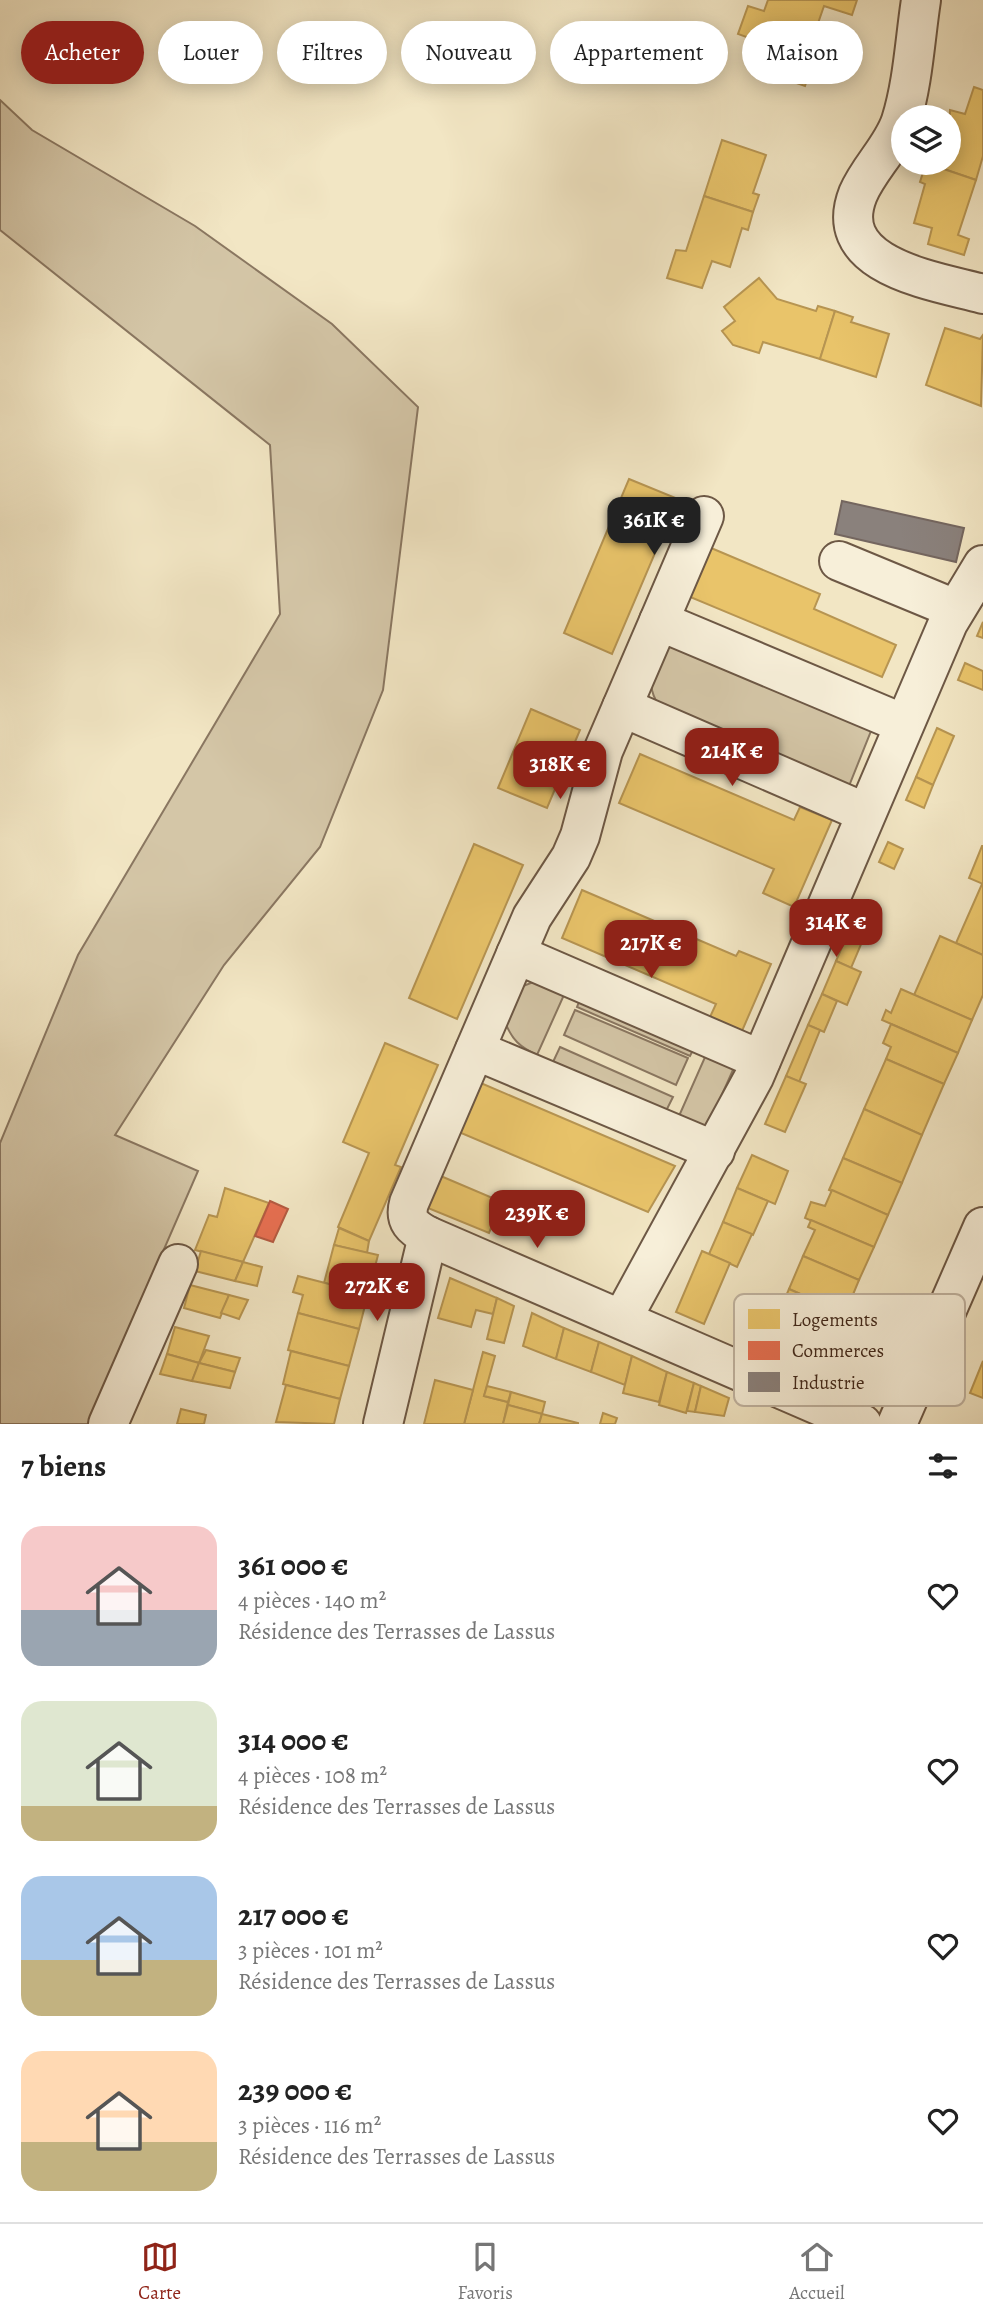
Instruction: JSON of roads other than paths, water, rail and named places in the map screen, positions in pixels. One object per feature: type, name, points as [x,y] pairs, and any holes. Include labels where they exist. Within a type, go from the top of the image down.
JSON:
[{"type":"street","points":[[922,0],[900,122],[890,145],[858,192],[853,225],[860,241],[874,257],[900,271],[983,294]]},
{"type":"street","points":[[704,516],[603,751],[580,836],[571,857],[533,916],[407,1209],[407,1216],[412,1226],[428,1236],[734,1368]]},
{"type":"street","points":[[839,561],[955,609]]},
{"type":"street","points":[[622,1319],[715,1152],[761,1060],[955,609],[983,565]]},
{"type":"street","points":[[659,621],[904,724]]},
{"type":"street","points":[[622,707],[866,813]]},
{"type":"street","points":[[516,954],[761,1060]]},
{"type":"street","points":[[475,1050],[715,1152]]},
{"type":"street","points":[[954,1294],[983,1227]]},
{"type":"street","points":[[383,1424],[428,1236]]},
{"type":"street","points":[[107,1424],[178,1264]]},
{"type":"street","points":[[821,1406],[862,1424]]},
{"type":"street","points":[[897,1424],[905,1406]]}]
